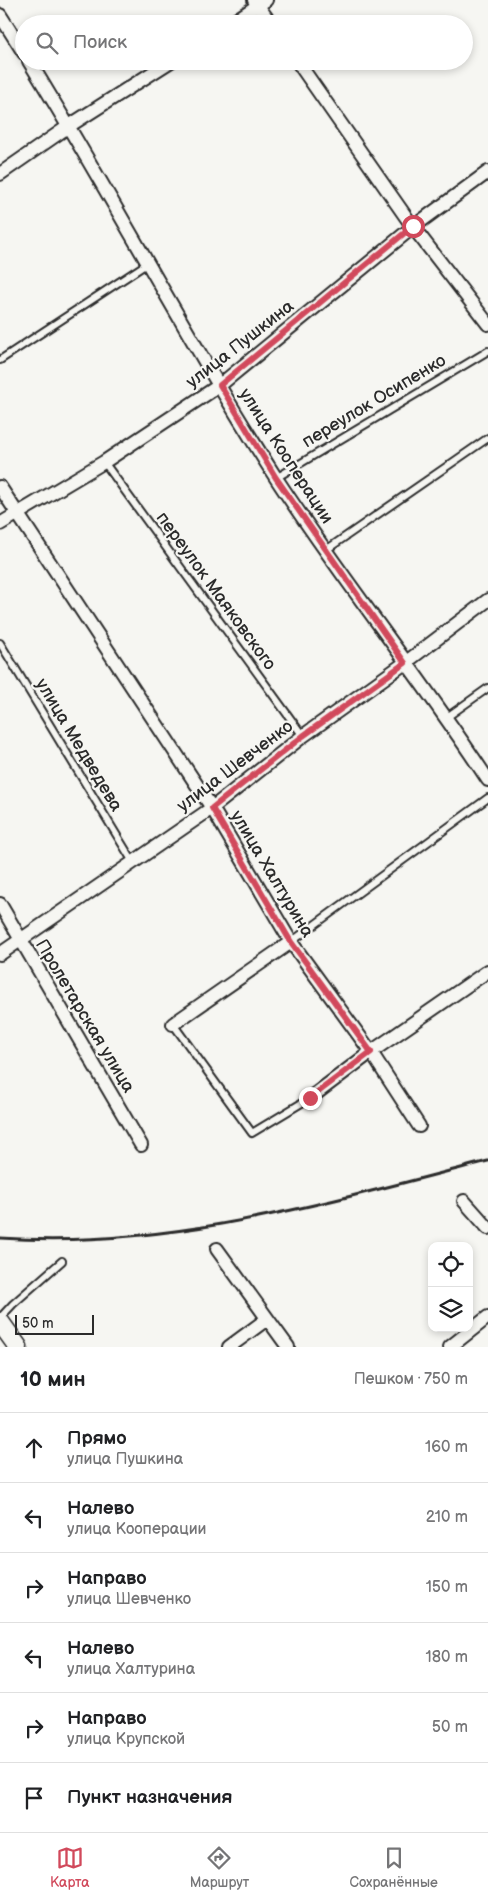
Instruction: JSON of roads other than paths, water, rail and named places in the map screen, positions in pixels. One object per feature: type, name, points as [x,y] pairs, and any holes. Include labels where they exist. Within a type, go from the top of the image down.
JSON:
[{"type":"street","points":[[242,15],[259,2],[266,15]]},
{"type":"street","points":[[0,15],[15,39]]},
{"type":"street","name":"улица Кооперации","points":[[35,70],[276,478],[405,663],[447,717],[488,780]]},
{"type":"street","points":[[0,174],[69,126],[157,70]]},
{"type":"street","points":[[303,70],[413,226],[486,318]]},
{"type":"street","name":"улица Пушкина","points":[[0,524],[104,462],[220,385],[413,226],[488,172]]},
{"type":"street","name":"улица Халтурина","points":[[0,486],[212,808],[291,942],[371,1052],[420,1126]]},
{"type":"street","name":"улица Шевченко","points":[[0,954],[212,808],[303,736],[405,663],[488,600]]},
{"type":"street","name":"Пролетарская улица","points":[[0,904],[141,1145]]},
{"type":"street","points":[[173,1024],[291,942]]},
{"type":"street","points":[[310,1098],[371,1052],[488,971]]},
{"type":"street","points":[[464,1201],[488,1228]]},
{"type":"street","points":[[217,1250],[288,1347]]},
{"type":"street","points":[[450,1347],[488,1317]]},
{"type":"street","points":[[229,1347],[267,1319]]},
{"type":"street","points":[[0,1320],[18,1347]]},
{"type":"lane","points":[[0,360],[148,263]]},
{"type":"lane","name":"переулок Осипенко","points":[[276,478],[488,350]]},
{"type":"lane","points":[[326,550],[488,438]]},
{"type":"lane","name":"переулок Маяковского","points":[[104,462],[303,736]]},
{"type":"lane","name":"улица Медведева","points":[[0,643],[133,862]]},
{"type":"lane","points":[[447,717],[488,688]]},
{"type":"lane","points":[[291,942],[488,798]]},
{"type":"lane","points":[[173,1024],[252,1133],[310,1098]]},
{"type":"lane","points":[[0,1320],[13,1304],[62,1261]]},
{"type":"railway","points":[[0,1238],[62,1240],[124,1237],[186,1230],[307,1207],[488,1161]]}]
